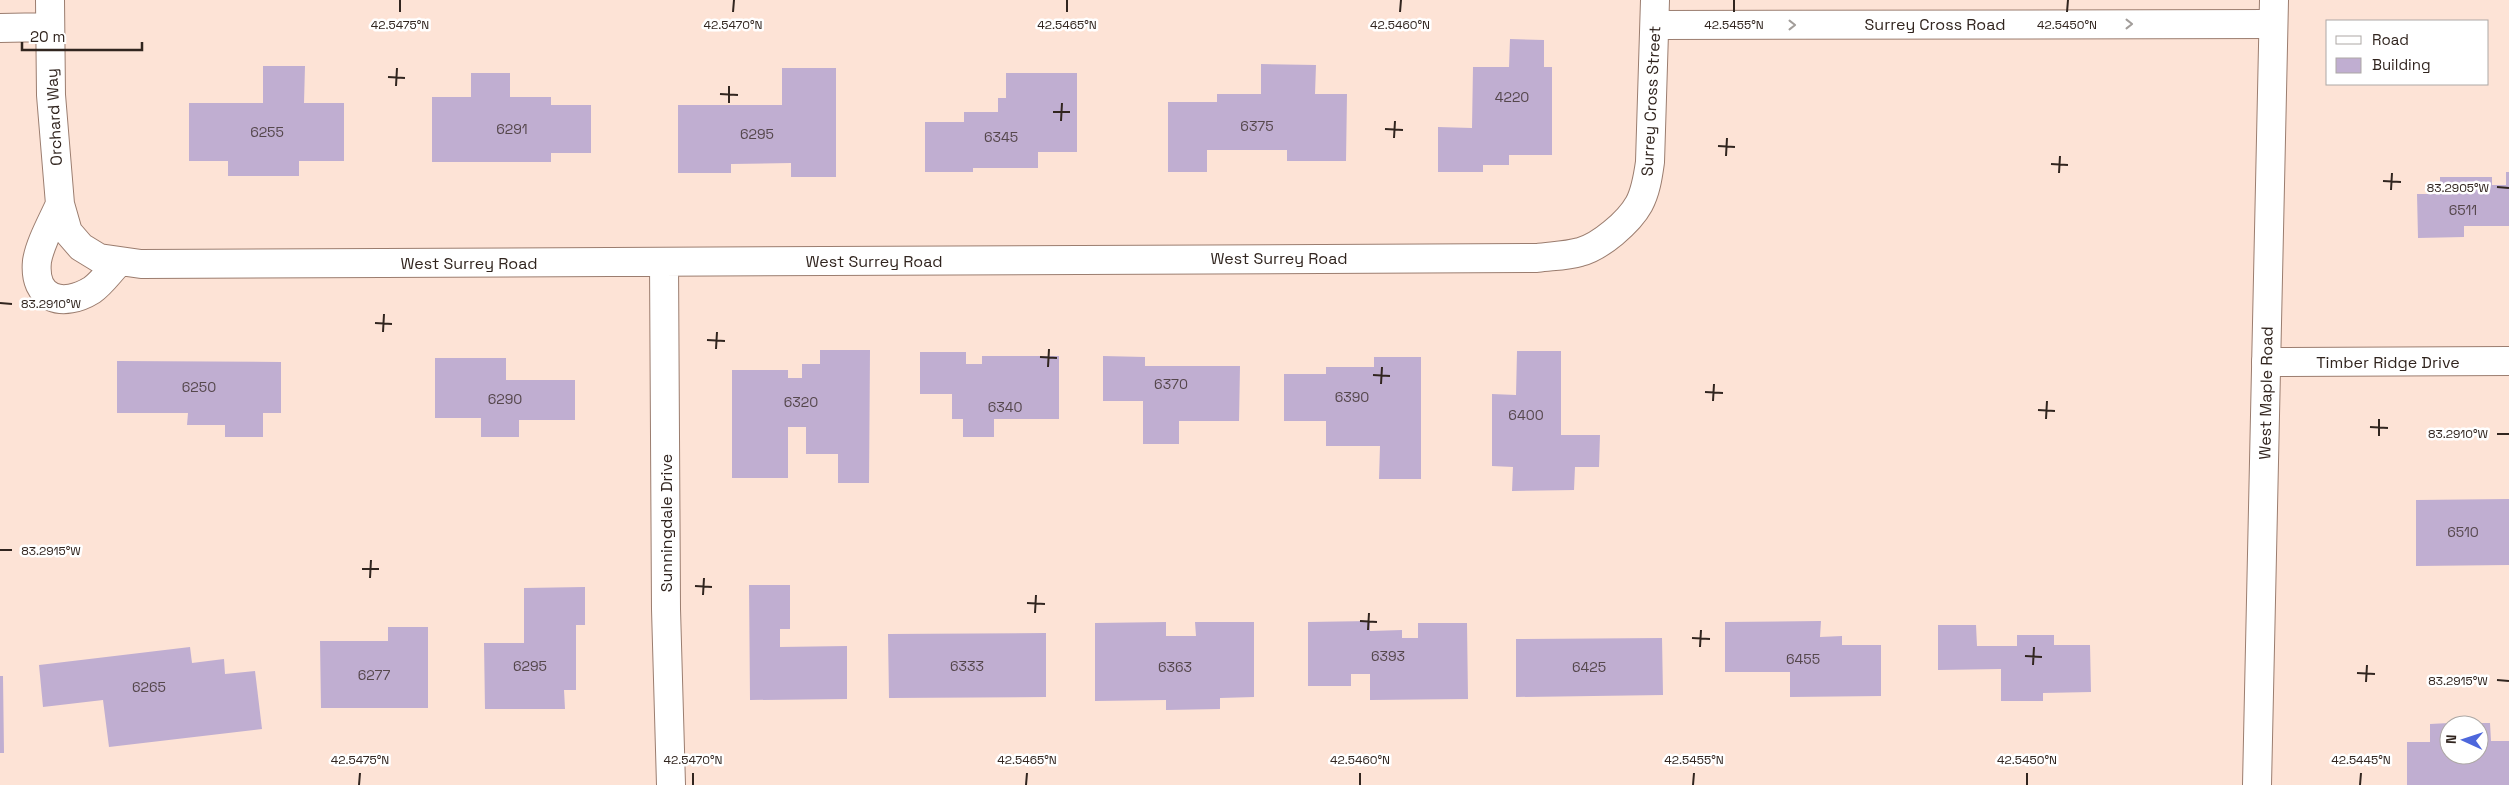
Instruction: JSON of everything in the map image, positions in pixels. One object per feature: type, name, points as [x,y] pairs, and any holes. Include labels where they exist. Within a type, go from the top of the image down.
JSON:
[{"type":"street","name":"Orchard Way","points":[[50,0],[51,94],[60,204],[68,232],[81,248]]},
{"type":"street","name":"Surrey Cross Road","points":[[1656,13],[2274,12]]},
{"type":"street","name":"West Maple Road","points":[[2257,785],[2274,12]]},
{"type":"street","name":"Surrey Cross Street","points":[[1621,225],[1639,204],[1646,184],[1650,162],[1656,13]]},
{"type":"street","points":[[0,28],[50,27]]},
{"type":"street","name":"Orchard Way","points":[[60,204],[37,260],[38,279],[46,294],[56,300],[63,300],[82,294],[93,289],[119,262]]},
{"type":"street","name":"West Surrey Road","points":[[81,248],[100,258],[119,262],[151,264],[1537,258],[1580,252],[1602,243],[1621,225]]},
{"type":"street","name":"Sunningdale Drive","points":[[664,262],[666,609],[671,785]]},
{"type":"street","name":"Timber Ridge Drive","points":[[2266,362],[2509,361]]},
{"type":"building","points":[[1510,39],[1544,40],[1544,67],[1552,67],[1552,155],[1509,155],[1509,165],[1483,165],[1483,172],[1438,172],[1438,127],[1472,128],[1473,67],[1509,67]]},
{"type":"building","points":[[1261,64],[1316,65],[1315,94],[1347,94],[1346,161],[1287,161],[1287,150],[1207,150],[1207,172],[1168,172],[1168,102],[1217,102],[1217,94],[1261,94]]},
{"type":"building","points":[[263,66],[305,66],[304,103],[344,103],[344,161],[299,161],[299,176],[228,176],[228,161],[189,161],[189,103],[263,103]]},
{"type":"building","points":[[782,68],[836,68],[836,177],[791,177],[791,163],[731,164],[731,173],[678,173],[678,105],[782,105]]},
{"type":"building","points":[[471,73],[510,73],[510,97],[551,97],[551,105],[591,105],[591,153],[551,153],[551,162],[432,162],[432,97],[471,97]]},
{"type":"building","points":[[1006,73],[1077,73],[1077,152],[1038,152],[1038,168],[973,168],[973,172],[925,172],[925,122],[964,122],[964,112],[998,112],[998,98],[1006,98]]},
{"type":"building","points":[[2506,172],[2509,172],[2509,226],[2464,226],[2464,237],[2418,238],[2417,194],[2440,194],[2440,177],[2492,177],[2492,185],[2506,185]]},
{"type":"building","points":[[820,350],[870,350],[869,483],[838,483],[838,454],[806,454],[806,427],[788,427],[788,478],[732,478],[732,370],[788,370],[788,378],[802,378],[802,364],[820,364]]},
{"type":"building","points":[[1517,351],[1561,351],[1561,435],[1600,435],[1599,467],[1575,467],[1574,490],[1512,491],[1513,467],[1492,466],[1492,394],[1516,395]]},
{"type":"building","points":[[920,352],[966,352],[966,364],[982,364],[982,356],[1059,356],[1059,419],[994,419],[994,437],[963,437],[963,419],[952,419],[952,394],[920,394]]},
{"type":"building","points":[[1103,356],[1145,357],[1145,366],[1240,366],[1239,421],[1179,421],[1179,444],[1143,444],[1143,401],[1103,401]]},
{"type":"building","points":[[1374,357],[1421,357],[1421,479],[1379,479],[1380,446],[1326,446],[1326,421],[1284,421],[1284,374],[1326,374],[1326,367],[1374,367]]},
{"type":"building","points":[[435,358],[506,358],[506,380],[575,380],[575,420],[519,420],[519,437],[481,437],[481,418],[435,418]]},
{"type":"building","points":[[117,361],[281,362],[281,413],[263,413],[263,437],[225,437],[225,425],[187,425],[188,413],[117,413]]},
{"type":"building","points":[[2509,499],[2509,565],[2416,566],[2416,500]]},
{"type":"building","points":[[749,585],[790,585],[790,629],[780,629],[780,647],[847,646],[847,699],[750,700]]},
{"type":"building","points":[[585,587],[585,625],[576,625],[576,690],[564,690],[565,709],[485,709],[484,643],[524,643],[524,588]]},
{"type":"building","points":[[1370,621],[1370,631],[1402,630],[1402,638],[1418,638],[1418,623],[1467,623],[1468,699],[1370,700],[1370,674],[1351,674],[1351,686],[1308,686],[1308,622]]},
{"type":"building","points":[[1821,621],[1820,637],[1842,636],[1842,645],[1881,645],[1881,696],[1790,697],[1790,672],[1725,672],[1725,622]]},
{"type":"building","points":[[1166,622],[1166,636],[1196,636],[1195,622],[1254,622],[1254,697],[1220,698],[1220,709],[1166,710],[1166,700],[1095,701],[1095,623]]},
{"type":"building","points":[[1938,625],[1976,625],[1977,646],[2017,646],[2017,635],[2054,635],[2054,645],[2090,645],[2091,692],[2043,693],[2043,701],[2001,701],[2001,669],[1938,670]]},
{"type":"building","points":[[388,627],[428,627],[428,708],[321,708],[320,641],[388,641]]},
{"type":"building","points":[[1046,633],[1046,697],[889,698],[888,634]]},
{"type":"building","points":[[1662,638],[1663,695],[1516,697],[1516,639]]},
{"type":"building","points":[[190,647],[192,663],[224,659],[225,674],[255,671],[262,729],[109,747],[103,700],[43,707],[39,665]]},
{"type":"building","points":[[0,676],[3,676],[4,753],[0,753]]},
{"type":"building","points":[[2490,723],[2491,741],[2509,741],[2509,785],[2407,785],[2407,742],[2430,742],[2430,724],[2439,724],[2439,765],[2489,765]]}]
